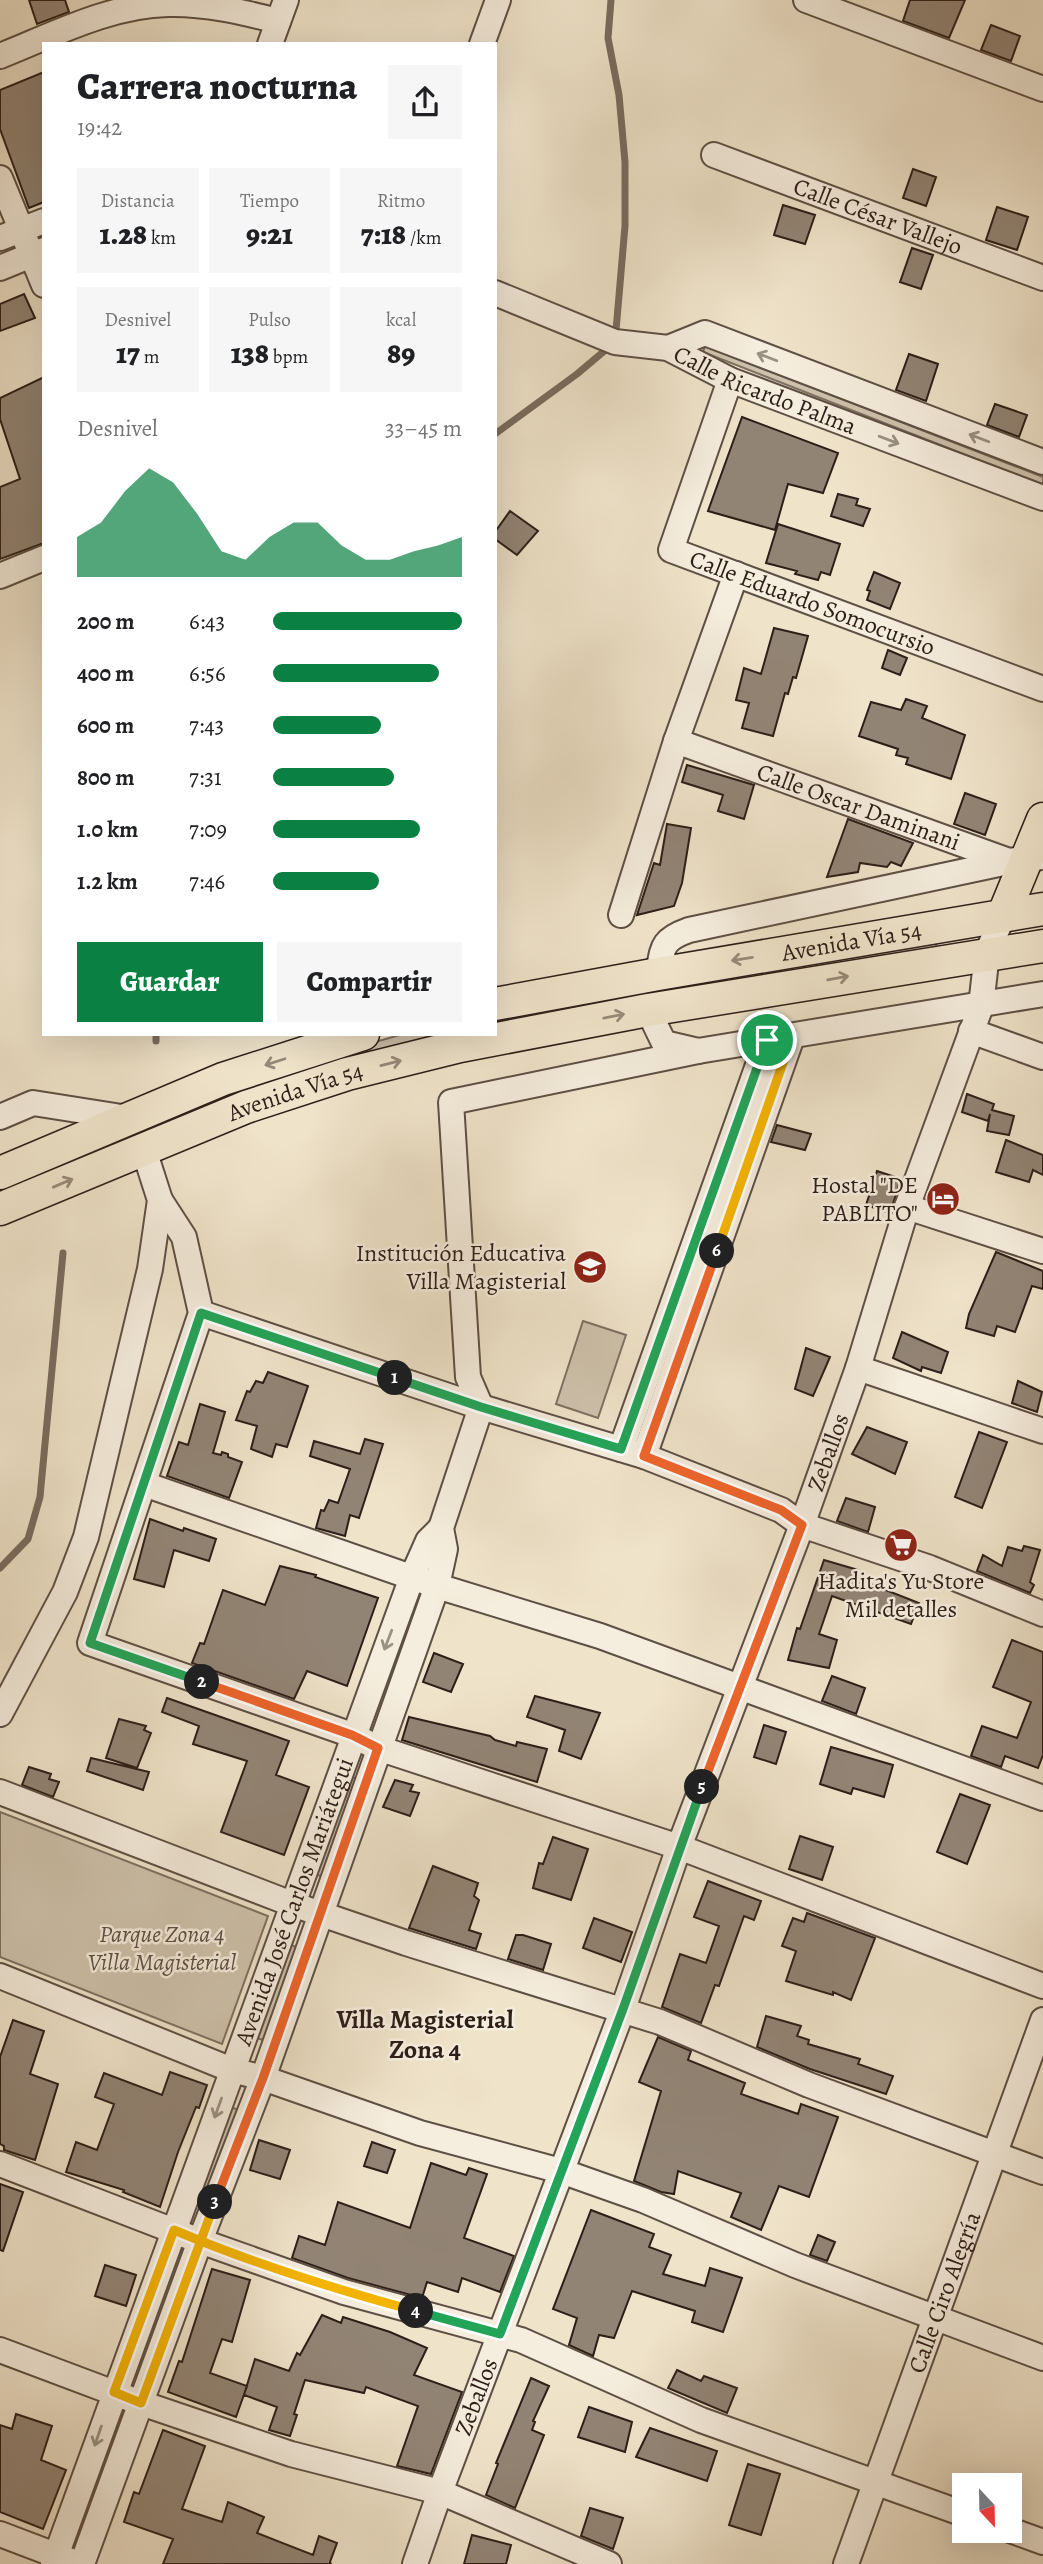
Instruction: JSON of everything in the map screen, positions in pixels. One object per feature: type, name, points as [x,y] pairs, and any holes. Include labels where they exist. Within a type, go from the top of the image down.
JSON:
[{"type":"main road","points":[[1003,916],[1043,819]]},
{"type":"main road","name":"Avenida Vía 54","points":[[497,1004],[1043,909]]},
{"type":"main road","name":"Avenida Vía 54","points":[[0,1209],[246,1107],[346,1074],[460,1046],[648,1010],[1043,946]]},
{"type":"main road","name":"Avenida Vía 54","points":[[0,1172],[223,1079],[357,1036]]},
{"type":"street","points":[[483,42],[498,0]]},
{"type":"street","points":[[806,0],[1043,89]]},
{"type":"street","points":[[0,56],[102,17],[156,5],[201,6],[242,12],[278,22]]},
{"type":"street","name":"Calle César Vallejo","points":[[714,155],[1043,278]]},
{"type":"street","points":[[0,178],[22,229],[38,253],[42,274]]},
{"type":"street","points":[[0,268],[38,253]]},
{"type":"street","points":[[497,294],[615,342],[668,348]]},
{"type":"street","name":"Calle Ricardo Palma","points":[[668,348],[705,333],[1043,463]]},
{"type":"street","name":"Calle Ricardo Palma","points":[[668,348],[730,380],[1043,498]]},
{"type":"street","name":"Calle Eduardo Somocursio","points":[[730,380],[671,550],[1043,689]]},
{"type":"street","points":[[0,576],[42,559]]},
{"type":"street","points":[[621,915],[676,741],[736,574]]},
{"type":"street","name":"Calle Oscar Daminani","points":[[676,741],[1026,859]]},
{"type":"street","points":[[658,974],[663,947],[672,936],[689,930],[1026,859]]},
{"type":"street","name":"Zeballos","points":[[415,2564],[623,2009],[679,1847],[802,1525],[858,1368],[907,1207],[981,1006],[987,953],[1003,916]]},
{"type":"street","points":[[441,1528],[481,1407],[468,1377],[451,1102],[698,1051],[1043,994]]},
{"type":"street","points":[[648,1010],[664,1044],[698,1051]]},
{"type":"street","points":[[971,1031],[1043,1057]]},
{"type":"street","points":[[633,1452],[792,1037]]},
{"type":"street","points":[[633,1452],[767,1040]]},
{"type":"street","points":[[0,1117],[33,1103],[128,1118]]},
{"type":"street","points":[[144,1150],[160,1200],[184,1237],[201,1313],[90,1643],[352,1735],[378,1748],[679,1847],[1043,1986]]},
{"type":"street","points":[[0,1714],[65,1592],[86,1537],[150,1269],[160,1200]]},
{"type":"street","points":[[907,1207],[1043,1251]]},
{"type":"street","points":[[201,1313],[481,1407],[633,1452],[781,1510],[802,1525],[930,1568],[1043,1614]]},
{"type":"street","points":[[858,1368],[1043,1431]]},
{"type":"street","points":[[144,1485],[437,1586],[600,1636],[741,1685],[1043,1798]]},
{"type":"street","name":"Avenida José Carlos Mariátegui","points":[[55,2560],[352,1735],[412,1577],[428,1541],[441,1528]]},
{"type":"street","name":"Avenida José Carlos Mariátegui","points":[[81,2564],[263,2078],[437,1586],[445,1549],[441,1528]]},
{"type":"street","points":[[0,1792],[292,1904],[660,2022],[809,2085],[1043,2172]]},
{"type":"street","points":[[0,1976],[232,2070],[263,2078],[420,2133],[561,2171],[643,2200],[795,2265],[1043,2358]]},
{"type":"street","name":"Calle Ciro Alegría","points":[[846,2564],[1043,2020]]},
{"type":"street","points":[[0,2164],[200,2241],[344,2292],[521,2340],[701,2420],[952,2510]]},
{"type":"street","points":[[0,2350],[141,2403],[291,2454],[440,2492],[609,2564]]},
{"type":"street","points":[[0,2534],[55,2560],[81,2564]]},
{"type":"street","points":[[1022,2534],[1043,2542]]},
{"type":"green space","points":[[705,346],[1043,477],[1043,485],[703,352]]},
{"type":"green space","points":[[939,938],[934,951],[556,1017],[553,1003]]},
{"type":"green space","points":[[396,1036],[460,1036],[147,1138],[142,1125],[344,1051]]},
{"type":"green space","points":[[133,1129],[138,1141],[0,1198],[0,1184]]},
{"type":"green space","points":[[583,1321],[626,1335],[598,1418],[556,1404]]},
{"type":"green space","points":[[348,1776],[358,1779],[323,1877],[315,1874]]},
{"type":"green space","name":"Parque Zona 4 Villa Magisterial","points":[[0,1812],[268,1916],[222,2044],[0,1957]]},
{"type":"green space","points":[[289,1944],[298,1948],[266,2041],[257,2038]]},
{"type":"green space","points":[[231,2107],[241,2111],[206,2205],[197,2201]]},
{"type":"building","points":[[29,0],[65,0],[69,12],[37,24]]},
{"type":"building","points":[[910,0],[965,0],[949,38],[903,21]]},
{"type":"building","points":[[991,25],[1020,36],[1011,61],[981,50]]},
{"type":"building","points":[[42,73],[42,203],[29,208],[0,129],[0,90]]},
{"type":"building","points":[[913,169],[936,177],[926,206],[903,198]]},
{"type":"building","points":[[783,205],[815,215],[805,244],[774,235]]},
{"type":"building","points":[[997,207],[1028,217],[1017,250],[986,240]]},
{"type":"building","points":[[912,248],[933,255],[921,289],[900,282]]},
{"type":"building","points":[[24,294],[35,318],[0,331],[0,304]]},
{"type":"building","points":[[909,354],[938,364],[926,401],[896,390]]},
{"type":"building","points":[[42,378],[42,544],[0,559],[0,487],[20,479],[0,419],[0,398]]},
{"type":"building","points":[[995,404],[1027,415],[1019,437],[987,425]]},
{"type":"building","points":[[742,417],[838,453],[823,493],[788,484],[775,530],[708,511]]},
{"type":"building","points":[[838,494],[858,499],[856,505],[870,509],[863,526],[831,516]]},
{"type":"building","points":[[510,511],[538,531],[517,555],[497,540],[497,529]]},
{"type":"building","points":[[778,524],[840,544],[830,575],[821,572],[818,580],[766,563]]},
{"type":"building","points":[[874,572],[900,583],[890,609],[867,600],[870,591],[867,590]]},
{"type":"building","points":[[774,628],[808,636],[796,678],[793,677],[788,694],[785,693],[773,736],[742,728],[749,703],[736,700],[744,668],[761,674]]},
{"type":"building","points":[[888,650],[907,658],[900,675],[882,668]]},
{"type":"building","points":[[906,699],[927,706],[922,718],[965,735],[951,779],[906,764],[908,758],[896,755],[898,749],[859,736],[871,702],[901,710]]},
{"type":"building","points":[[687,765],[754,785],[744,819],[718,811],[723,795],[682,782]]},
{"type":"building","points":[[965,793],[996,804],[985,835],[954,824]]},
{"type":"building","points":[[848,819],[913,843],[901,866],[891,862],[887,867],[860,863],[858,872],[827,877]]},
{"type":"building","points":[[667,824],[691,828],[682,883],[674,906],[637,915],[654,863],[660,865]]},
{"type":"building","points":[[967,1094],[994,1104],[992,1110],[1014,1116],[1009,1135],[987,1131],[990,1114],[988,1121],[962,1112]]},
{"type":"building","points":[[777,1125],[811,1134],[805,1150],[771,1142]]},
{"type":"building","points":[[1006,1140],[1043,1155],[1043,1175],[1033,1170],[1029,1182],[996,1172]]},
{"type":"building","points":[[877,1171],[901,1179],[890,1213],[866,1205]]},
{"type":"building","points":[[996,1252],[1043,1271],[1043,1289],[1032,1286],[1015,1332],[997,1326],[994,1336],[966,1328],[969,1314]]},
{"type":"building","points":[[902,1332],[948,1352],[941,1373],[922,1367],[921,1371],[893,1358]]},
{"type":"building","points":[[806,1348],[830,1357],[813,1396],[795,1389]]},
{"type":"building","points":[[268,1372],[308,1386],[287,1447],[276,1444],[272,1457],[251,1449],[257,1426],[236,1420],[247,1391],[250,1392],[256,1381],[263,1383]]},
{"type":"building","points":[[1018,1381],[1042,1392],[1037,1412],[1012,1403]]},
{"type":"building","points":[[200,1404],[225,1412],[213,1453],[221,1455],[222,1452],[242,1462],[229,1498],[167,1476],[179,1442],[188,1445]]},
{"type":"building","points":[[867,1427],[907,1442],[895,1474],[852,1454]]},
{"type":"building","points":[[979,1432],[1007,1442],[982,1508],[955,1497]]},
{"type":"building","points":[[365,1439],[383,1444],[359,1518],[350,1515],[345,1536],[316,1528],[321,1510],[324,1511],[329,1500],[338,1503],[350,1469],[310,1456],[314,1441],[360,1454]]},
{"type":"building","points":[[846,1498],[875,1507],[868,1532],[837,1521]]},
{"type":"building","points":[[150,1519],[216,1539],[209,1561],[174,1550],[164,1587],[134,1579]]},
{"type":"building","points":[[1024,1546],[1040,1550],[1030,1582],[1034,1585],[1030,1593],[977,1571],[983,1555],[1002,1566],[1008,1547],[1022,1551]]},
{"type":"building","points":[[824,1560],[858,1570],[855,1578],[919,1603],[911,1624],[832,1596],[819,1634],[837,1640],[829,1668],[788,1660],[797,1628],[800,1629]]},
{"type":"building","points":[[280,1566],[316,1575],[315,1577],[378,1598],[347,1686],[307,1671],[294,1699],[192,1663],[200,1643],[204,1644],[223,1590],[265,1605]]},
{"type":"building","points":[[1012,1640],[1043,1652],[1043,1755],[1038,1768],[1005,1756],[1001,1767],[971,1756],[982,1726],[1017,1738],[1031,1702],[993,1687]]},
{"type":"building","points":[[434,1653],[463,1664],[451,1692],[423,1682]]},
{"type":"building","points":[[832,1676],[865,1688],[856,1714],[822,1701]]},
{"type":"building","points":[[535,1696],[600,1713],[581,1759],[559,1751],[565,1730],[527,1717]]},
{"type":"building","points":[[167,1698],[289,1741],[276,1775],[309,1787],[284,1855],[221,1832],[247,1761],[193,1744],[199,1726],[162,1712]]},
{"type":"building","points":[[409,1717],[490,1736],[516,1746],[517,1742],[547,1749],[537,1782],[402,1740]]},
{"type":"building","points":[[119,1719],[146,1726],[144,1730],[151,1733],[137,1768],[106,1758]]},
{"type":"building","points":[[764,1725],[786,1732],[776,1764],[754,1757]]},
{"type":"building","points":[[831,1747],[893,1765],[884,1797],[853,1788],[851,1794],[820,1784]]},
{"type":"building","points":[[91,1758],[149,1772],[143,1790],[87,1771]]},
{"type":"building","points":[[29,1767],[51,1774],[49,1779],[59,1782],[53,1797],[22,1785]]},
{"type":"building","points":[[395,1780],[413,1785],[410,1791],[419,1793],[410,1816],[383,1807]]},
{"type":"building","points":[[960,1794],[990,1805],[967,1864],[937,1852]]},
{"type":"building","points":[[800,1836],[833,1847],[822,1880],[789,1869]]},
{"type":"building","points":[[553,1837],[588,1849],[571,1900],[533,1888],[539,1863],[543,1864]]},
{"type":"building","points":[[433,1866],[478,1883],[474,1896],[479,1900],[469,1930],[481,1934],[476,1949],[409,1928]]},
{"type":"building","points":[[708,1881],[761,1901],[754,1920],[744,1916],[719,1986],[715,1985],[701,2023],[662,2007],[680,1954],[706,1963],[719,1926],[694,1917]]},
{"type":"building","points":[[807,1913],[875,1938],[851,2000],[833,1992],[833,1995],[786,1981],[796,1951],[782,1946],[793,1918],[804,1922]]},
{"type":"building","points":[[594,1918],[632,1932],[621,1962],[583,1948]]},
{"type":"building","points":[[516,1935],[551,1944],[543,1970],[508,1959]]},
{"type":"building","points":[[766,2016],[801,2026],[797,2036],[809,2040],[808,2044],[860,2059],[858,2064],[893,2076],[886,2094],[810,2069],[757,2047]]},
{"type":"building","points":[[13,2020],[44,2031],[30,2074],[58,2084],[35,2160],[4,2150],[4,2146],[0,2144],[0,2057]]},
{"type":"building","points":[[658,2037],[691,2051],[688,2060],[745,2083],[741,2094],[798,2114],[801,2104],[838,2117],[809,2197],[779,2186],[761,2230],[731,2217],[741,2193],[678,2171],[674,2194],[661,2192],[634,2181],[661,2091],[639,2082]]},
{"type":"building","points":[[170,2072],[207,2085],[178,2152],[160,2207],[123,2192],[124,2190],[66,2172],[76,2142],[97,2150],[114,2104],[95,2097],[104,2073],[162,2095]]},
{"type":"building","points":[[259,2140],[290,2150],[280,2179],[250,2170]]},
{"type":"building","points":[[372,2142],[395,2150],[387,2173],[364,2166]]},
{"type":"building","points":[[431,2163],[466,2175],[469,2168],[487,2174],[464,2238],[514,2256],[500,2292],[462,2278],[458,2292],[427,2282],[422,2298],[348,2278],[292,2258],[299,2236],[325,2245],[338,2202],[410,2228]]},
{"type":"building","points":[[0,2184],[23,2192],[3,2251],[0,2250]]},
{"type":"building","points":[[591,2210],[654,2234],[649,2247],[671,2255],[663,2274],[705,2286],[710,2268],[742,2278],[723,2332],[692,2322],[695,2311],[632,2291],[614,2338],[599,2335],[593,2356],[569,2345],[577,2318],[553,2309]]},
{"type":"building","points":[[818,2235],[835,2242],[827,2261],[810,2255]]},
{"type":"building","points":[[105,2265],[136,2275],[126,2306],[95,2296]]},
{"type":"building","points":[[212,2269],[250,2280],[232,2342],[222,2339],[210,2373],[247,2386],[236,2417],[168,2392],[179,2361],[182,2362]]},
{"type":"building","points":[[322,2315],[341,2323],[343,2317],[390,2332],[427,2348],[414,2375],[462,2392],[431,2474],[397,2466],[418,2406],[366,2387],[364,2393],[305,2380],[290,2436],[269,2430],[277,2407],[244,2395],[255,2359],[289,2371],[297,2353],[300,2355]]},
{"type":"building","points":[[677,2370],[701,2381],[704,2376],[737,2388],[727,2413],[668,2388]]},
{"type":"building","points":[[531,2378],[549,2386],[533,2421],[532,2430],[544,2435],[515,2508],[486,2495],[498,2464],[496,2463]]},
{"type":"building","points":[[589,2407],[632,2422],[625,2452],[578,2437]]},
{"type":"building","points":[[16,2414],[52,2426],[41,2460],[66,2470],[43,2529],[0,2512],[0,2425],[12,2429]]},
{"type":"building","points":[[650,2428],[717,2451],[707,2481],[636,2457]]},
{"type":"building","points":[[163,2430],[205,2446],[182,2509],[222,2522],[228,2502],[264,2517],[257,2533],[313,2555],[319,2536],[337,2543],[331,2564],[163,2564],[173,2539],[124,2522],[134,2492],[139,2494]]},
{"type":"building","points":[[748,2464],[780,2474],[761,2535],[729,2525]]},
{"type":"building","points":[[590,2508],[623,2518],[613,2549],[581,2536]]},
{"type":"building","points":[[472,2535],[511,2545],[506,2564],[464,2564]]},
{"type":"waterway","points":[[497,433],[577,374],[615,342],[625,226],[625,162],[619,95],[608,38],[611,0]]},
{"type":"waterway","points":[[156,1036],[156,1041]]},
{"type":"waterway","points":[[0,1568],[28,1539],[40,1497],[63,1253]]},
{"type":"place","name":"Hostal \"DE PABLITO\"","points":[[943,1199]]},
{"type":"place","name":"Institución Educativa Villa Magisterial","points":[[590,1267]]},
{"type":"place","name":"Hadita's Yu Store Mil detalles","points":[[901,1545]]},
{"type":"district","name":"Villa Magisterial Zona 4","points":[[425,2034]]},
{"type":"route","points":[[767,1040],[621,1449],[481,1407],[201,1313],[90,1643],[352,1735],[378,1748],[263,2078],[200,2241],[141,2403],[114,2392],[174,2230],[200,2241],[344,2292],[500,2334],[623,2009],[679,1847],[802,1525],[781,1510],[644,1456],[792,1037],[767,1040]]}]
